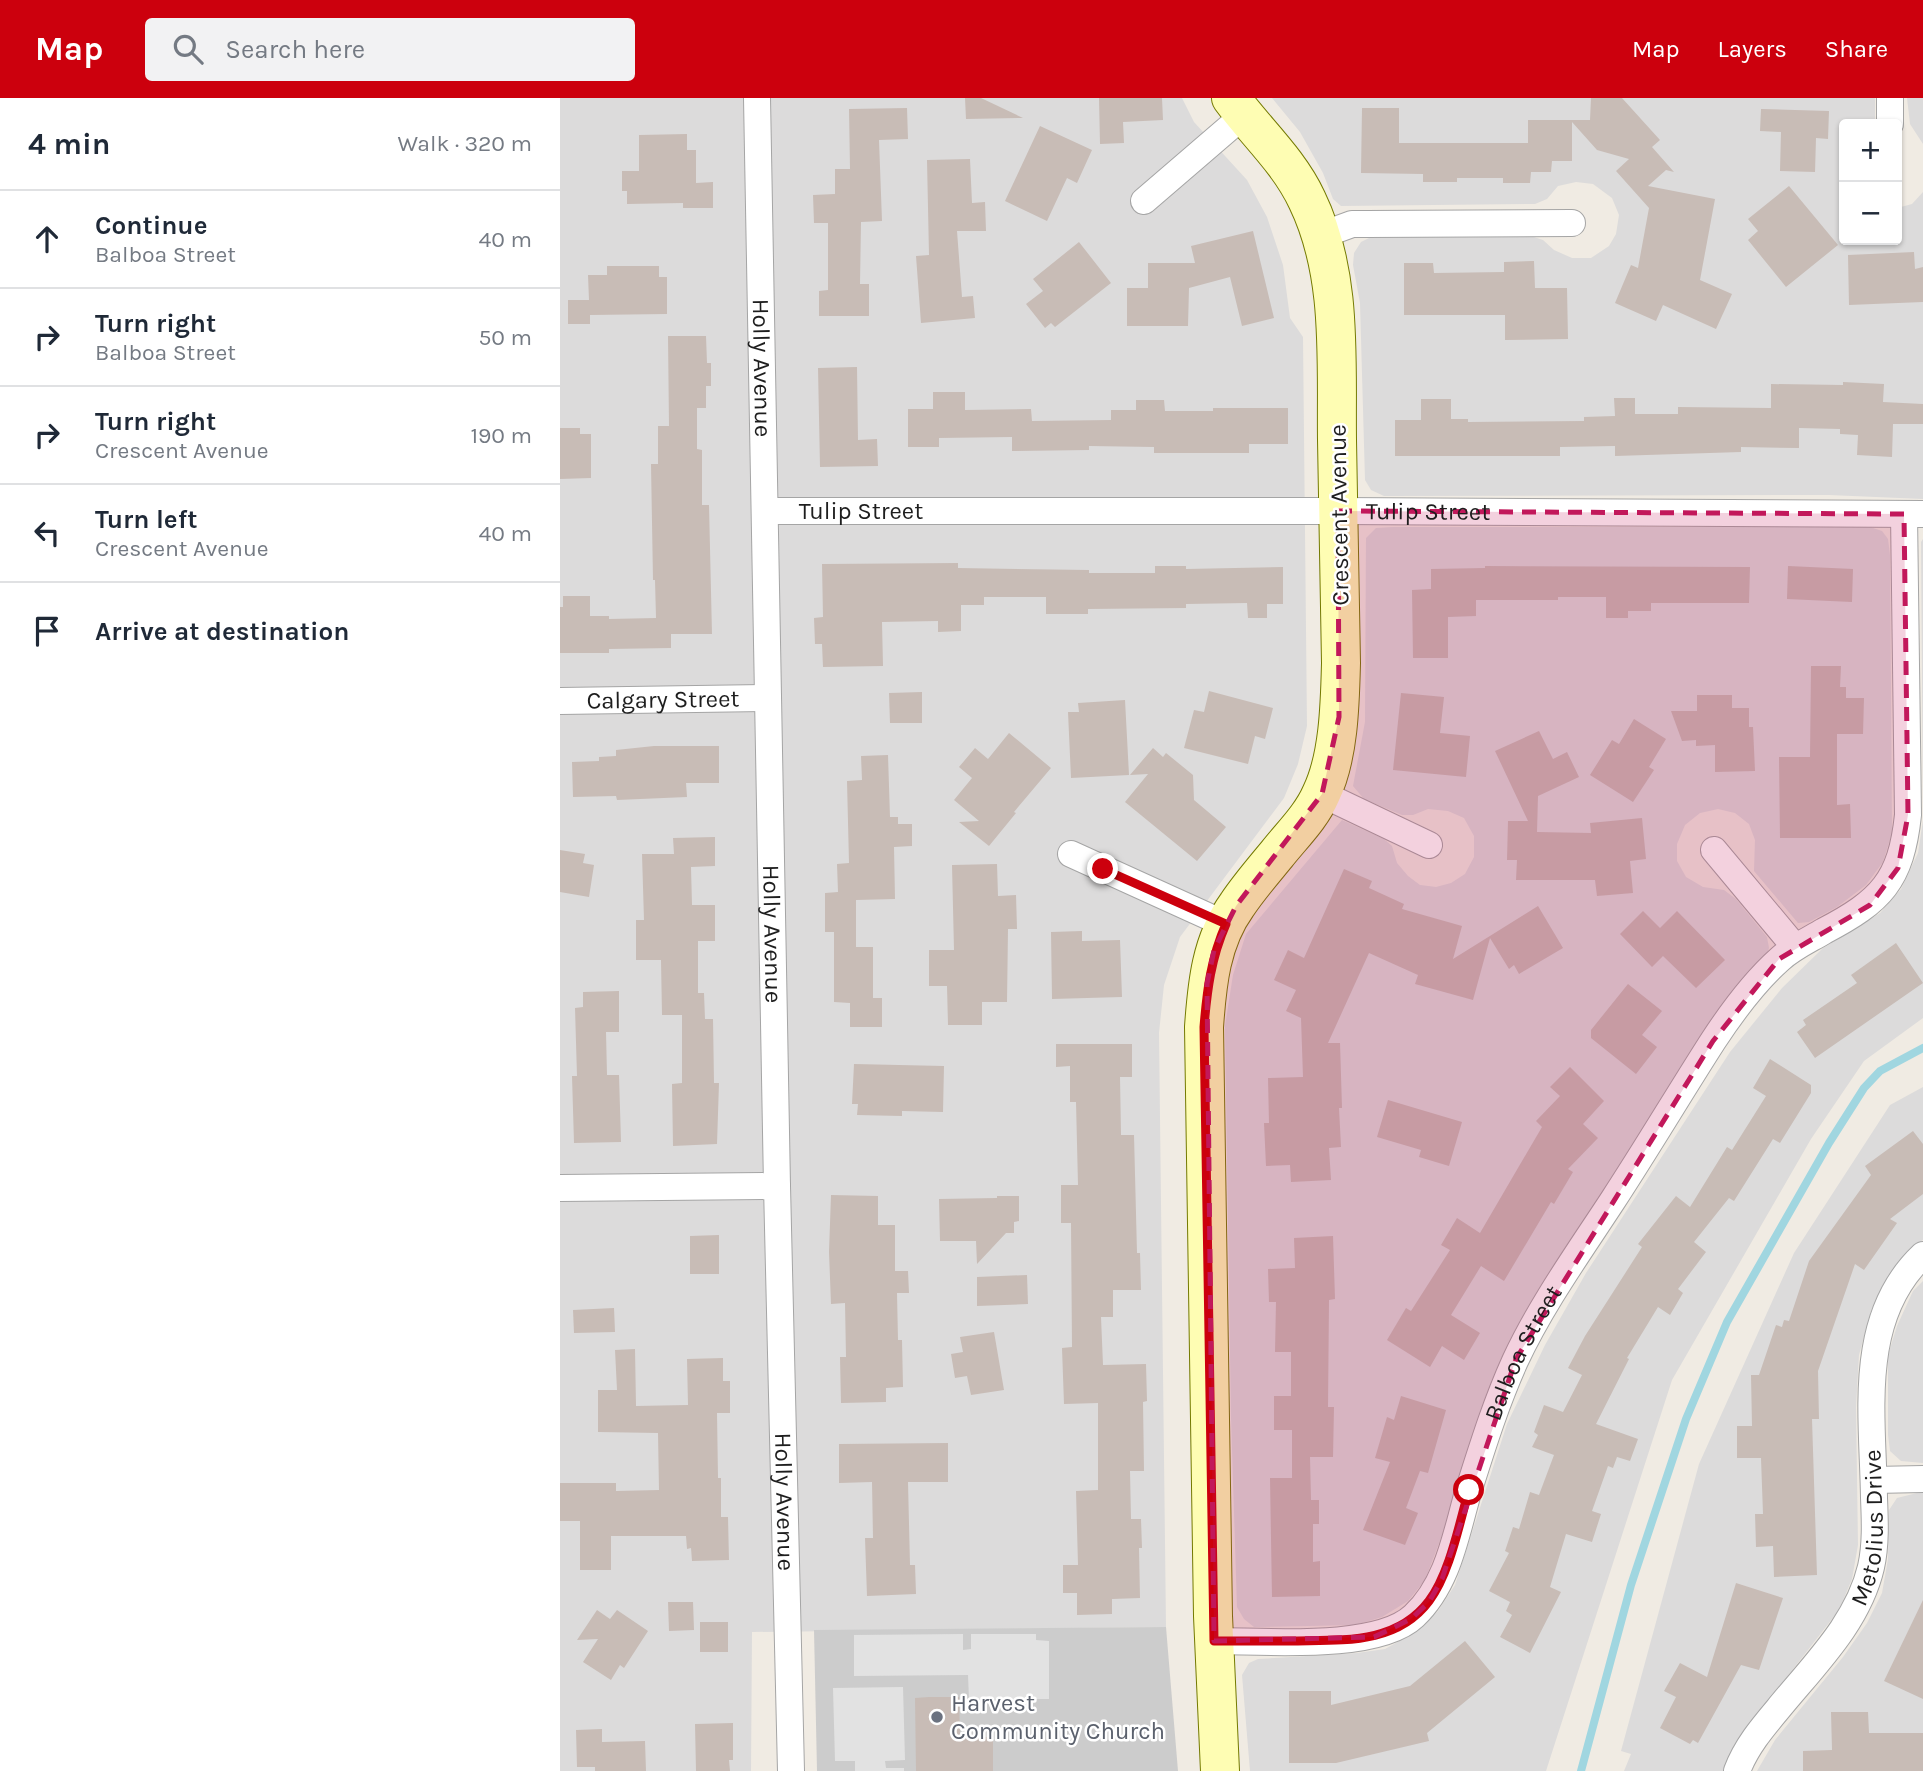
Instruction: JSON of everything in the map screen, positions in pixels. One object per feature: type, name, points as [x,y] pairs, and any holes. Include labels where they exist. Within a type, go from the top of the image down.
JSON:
[{"type":"street","name":"Holly Avenue","points":[[757,98],[777,1186],[791,1771]]},
{"type":"street","points":[[1890,98],[1890,119]]},
{"type":"street","points":[[1144,201],[1237,107]]},
{"type":"street","name":"Crescent Avenue","points":[[1220,1771],[1214,1641],[1204,1027],[1207,984],[1214,950],[1236,906],[1305,820],[1322,794],[1333,754],[1339,717],[1341,663],[1335,326],[1329,266],[1322,235],[1306,197],[1274,149],[1237,107]]},
{"type":"street","points":[[1322,235],[1352,224],[1572,223]]},
{"type":"street","name":"Tulip Street","points":[[765,511],[1914,514]]},
{"type":"street","name":"Balboa Street","points":[[1214,1641],[1351,1640],[1374,1637],[1411,1619],[1429,1602],[1442,1579],[1497,1405],[1516,1359],[1537,1320],[1735,1009],[1779,959],[1795,947],[1870,905],[1898,868],[1905,845],[1908,815],[1914,514]]},
{"type":"street","name":"Calgary Street","points":[[560,701],[768,698]]},
{"type":"street","points":[[1322,794],[1429,845]]},
{"type":"street","points":[[1714,850],[1795,947]]},
{"type":"street","points":[[1071,854],[1226,924]]},
{"type":"street","points":[[560,1188],[777,1186]]},
{"type":"street","name":"Metolius Drive","points":[[1737,1771],[1757,1734],[1842,1629],[1865,1589],[1874,1546],[1874,1346],[1891,1298],[1923,1255]]},
{"type":"street","points":[[1874,1480],[1923,1479]]},
{"type":"highlighted area","points":[[1338,511],[1904,514],[1908,815],[1898,868],[1870,905],[1779,959],[1713,1041],[1516,1359],[1442,1579],[1429,1602],[1411,1619],[1374,1637],[1214,1641],[1207,984],[1214,950],[1236,906],[1322,794],[1339,717]]},
{"type":"shaded area","points":[[560,98],[1182,98],[1194,122],[1247,180],[1267,217],[1283,265],[1290,318],[1303,337],[1307,726],[1298,764],[1284,798],[1180,937],[1164,985],[1159,1033],[1166,1627],[752,1632],[751,1771],[560,1771]]},
{"type":"shaded area","points":[[1272,98],[1875,98],[1875,119],[1839,119],[1839,245],[1902,245],[1902,207],[1912,204],[1923,192],[1923,499],[1829,495],[1384,496],[1371,490],[1365,480],[1360,303],[1353,265],[1354,253],[1361,242],[1373,236],[1531,236],[1543,240],[1554,250],[1572,258],[1591,258],[1609,246],[1616,234],[1619,215],[1612,198],[1593,184],[1576,182],[1558,186],[1547,199],[1535,204],[1341,206],[1333,199],[1323,173],[1300,132]]},
{"type":"shaded area","points":[[1907,98],[1923,98],[1923,144],[1910,124]]},
{"type":"shaded area","points":[[1870,527],[1882,531],[1888,539],[1890,555],[1892,833],[1883,862],[1866,885],[1837,907],[1809,922],[1798,923],[1754,871],[1755,840],[1749,824],[1735,813],[1718,809],[1700,813],[1685,825],[1677,844],[1677,861],[1686,877],[1703,887],[1724,890],[1736,899],[1767,937],[1769,948],[1764,962],[1712,1020],[1527,1311],[1476,1425],[1444,1530],[1425,1580],[1408,1601],[1382,1617],[1356,1625],[1254,1627],[1244,1619],[1237,1607],[1225,1026],[1233,975],[1246,934],[1342,820],[1384,839],[1392,846],[1397,863],[1420,885],[1436,887],[1451,883],[1465,874],[1474,857],[1474,836],[1464,818],[1448,811],[1428,809],[1413,815],[1402,815],[1364,799],[1353,786],[1365,722],[1366,538],[1376,528]]},
{"type":"shaded area","points":[[1923,539],[1923,820],[1921,542]]},
{"type":"shaded area","points":[[1923,820],[1923,1018],[1864,1061],[1811,1139],[1672,1380],[1546,1771],[1250,1771],[1242,1675],[1249,1663],[1258,1659],[1385,1649],[1412,1634],[1438,1611],[1455,1585],[1507,1424],[1545,1345],[1586,1273],[1730,1052],[1782,988],[1823,948],[1880,913],[1901,889],[1918,853]]},
{"type":"shaded area","points":[[1923,1087],[1923,1240],[1914,1246],[1891,1275],[1871,1311],[1859,1355],[1856,1407],[1858,1545],[1852,1579],[1839,1610],[1734,1745],[1724,1771],[1624,1771],[1631,1754],[1621,1751],[1699,1464],[1794,1253],[1890,1105]]},
{"type":"shaded area","points":[[1923,1281],[1923,1463],[1901,1461],[1890,1451],[1888,1355],[1897,1326],[1913,1291]]},
{"type":"shaded area","points":[[1923,1493],[1923,1771],[1757,1771],[1775,1740],[1843,1657],[1867,1623],[1882,1593],[1888,1559],[1889,1510],[1897,1498]]},
{"type":"shaded area","name":"Harvest Community Church","points":[[1166,1627],[1178,1771],[817,1771],[814,1630]]},
{"type":"shaded area","points":[[963,1634],[963,1650],[971,1649],[971,1634],[1036,1634],[1036,1640],[1049,1641],[1049,1699],[969,1699],[968,1675],[854,1676],[854,1635]]},
{"type":"shaded area","points":[[903,1687],[905,1760],[885,1761],[886,1768],[904,1768],[904,1771],[855,1771],[855,1761],[835,1761],[833,1688]]},
{"type":"building","points":[[965,98],[981,98],[1023,118],[966,119]]},
{"type":"building","points":[[1099,98],[1162,98],[1163,120],[1123,122],[1124,143],[1100,144]]},
{"type":"building","points":[[1591,98],[1622,98],[1660,140],[1652,147],[1674,172],[1666,170],[1648,186],[1715,199],[1700,280],[1732,294],[1716,329],[1663,305],[1656,321],[1615,303],[1631,265],[1638,268],[1649,208],[1616,171],[1629,159],[1597,150],[1572,122],[1572,161],[1552,161],[1551,172],[1531,172],[1530,183],[1503,183],[1503,178],[1457,178],[1457,182],[1423,182],[1423,174],[1361,173],[1362,108],[1399,108],[1399,143],[1528,143],[1528,120],[1590,120]]},
{"type":"building","points":[[907,108],[908,139],[879,140],[882,221],[861,222],[860,284],[869,284],[869,316],[819,316],[819,291],[828,290],[828,223],[814,223],[813,195],[835,194],[835,169],[850,169],[849,109]]},
{"type":"building","points":[[1761,109],[1829,111],[1828,139],[1816,138],[1815,172],[1780,171],[1781,132],[1760,131]]},
{"type":"building","points":[[1040,126],[1092,150],[1077,183],[1067,178],[1047,221],[1005,201]]},
{"type":"building","points":[[687,134],[687,150],[696,150],[696,183],[713,182],[713,208],[683,208],[683,203],[627,204],[627,191],[622,191],[622,171],[639,171],[639,135]]},
{"type":"building","points":[[970,159],[972,203],[985,202],[986,231],[957,231],[962,297],[973,296],[975,318],[921,323],[916,256],[929,255],[927,160]]},
{"type":"building","points":[[1789,186],[1838,245],[1786,287],[1748,240],[1758,231],[1748,219]]},
{"type":"building","points":[[1253,231],[1274,318],[1242,326],[1230,277],[1189,288],[1188,326],[1127,326],[1127,288],[1148,288],[1148,263],[1195,263],[1191,246]]},
{"type":"building","points":[[1079,242],[1111,283],[1055,327],[1051,323],[1045,328],[1026,304],[1043,291],[1033,279]]},
{"type":"building","points":[[1914,252],[1915,269],[1923,267],[1923,302],[1849,305],[1848,255]]},
{"type":"building","points":[[1534,261],[1535,288],[1567,288],[1568,339],[1505,340],[1505,315],[1404,315],[1404,263],[1433,263],[1434,273],[1504,272],[1504,262]]},
{"type":"building","points":[[607,266],[659,266],[659,277],[667,277],[667,314],[590,315],[590,324],[568,324],[568,300],[589,300],[588,275],[607,275]]},
{"type":"building","points":[[668,336],[706,336],[707,363],[711,363],[711,386],[706,386],[706,408],[697,408],[697,449],[702,450],[702,505],[709,505],[712,634],[671,634],[671,648],[609,649],[609,653],[560,653],[560,607],[563,607],[563,596],[590,596],[590,616],[609,616],[609,619],[656,618],[651,464],[658,464],[658,426],[669,426]]},
{"type":"building","points":[[857,367],[858,440],[877,439],[878,466],[820,467],[818,368]]},
{"type":"building","points":[[1843,382],[1884,384],[1883,402],[1923,404],[1923,424],[1893,424],[1892,457],[1857,455],[1858,435],[1840,434],[1840,429],[1799,428],[1799,448],[1741,447],[1741,452],[1615,456],[1615,446],[1560,447],[1560,456],[1395,456],[1395,420],[1421,420],[1421,399],[1451,399],[1451,419],[1468,419],[1468,422],[1584,421],[1584,417],[1615,416],[1614,398],[1635,398],[1635,414],[1678,414],[1678,407],[1771,408],[1771,384],[1843,385]]},
{"type":"building","points":[[933,392],[965,392],[965,410],[1031,409],[1032,421],[1111,420],[1111,410],[1136,410],[1136,400],[1164,400],[1165,411],[1288,408],[1288,444],[1249,444],[1249,453],[1154,453],[1154,447],[1089,446],[1089,450],[1012,451],[1012,437],[939,438],[939,447],[908,447],[908,409],[933,409]]},
{"type":"building","points":[[560,428],[580,428],[580,434],[591,434],[591,478],[560,479]]},
{"type":"building","points":[[958,563],[958,568],[1089,570],[1089,573],[1155,573],[1155,566],[1186,566],[1186,569],[1283,567],[1283,604],[1267,604],[1267,618],[1248,618],[1247,603],[1186,604],[1186,608],[1088,609],[1088,614],[1046,614],[1046,597],[984,597],[984,605],[961,605],[961,631],[938,632],[938,621],[882,622],[883,666],[823,667],[822,644],[815,644],[814,618],[823,617],[822,564]]},
{"type":"building","points":[[1485,566],[1750,567],[1749,603],[1651,603],[1651,611],[1628,611],[1628,618],[1606,618],[1606,597],[1476,600],[1476,616],[1448,617],[1448,658],[1413,658],[1412,590],[1431,589],[1431,569]]},
{"type":"building","points":[[1788,566],[1853,569],[1852,602],[1787,599]]},
{"type":"building","points":[[1811,666],[1841,666],[1840,687],[1846,687],[1846,698],[1864,698],[1863,734],[1837,734],[1837,805],[1850,804],[1851,838],[1780,838],[1779,757],[1810,757]]},
{"type":"building","points":[[1209,691],[1273,708],[1265,739],[1255,736],[1248,764],[1184,748],[1194,710],[1204,712]]},
{"type":"building","points":[[922,692],[922,723],[890,723],[889,693]]},
{"type":"building","points":[[1401,693],[1444,697],[1440,733],[1470,736],[1466,777],[1393,770]]},
{"type":"building","points":[[1697,695],[1732,695],[1732,708],[1749,708],[1749,727],[1753,727],[1755,771],[1715,772],[1715,745],[1696,746],[1696,740],[1682,741],[1671,711],[1697,711]]},
{"type":"building","points":[[1125,700],[1129,775],[1071,778],[1068,712],[1079,712],[1078,703]]},
{"type":"building","points":[[1634,719],[1666,739],[1649,767],[1654,770],[1633,802],[1590,775],[1612,740],[1619,744]]},
{"type":"building","points":[[1539,731],[1553,759],[1567,752],[1579,777],[1538,796],[1537,832],[1591,833],[1590,823],[1642,818],[1646,859],[1630,861],[1633,893],[1597,896],[1595,880],[1516,880],[1517,860],[1507,860],[1508,821],[1528,821],[1495,751]]},
{"type":"building","points":[[1009,733],[1051,768],[989,846],[959,822],[979,821],[954,800],[972,778],[959,767],[975,748],[988,759]]},
{"type":"building","points":[[654,746],[719,746],[719,783],[686,783],[687,797],[617,800],[616,796],[573,797],[572,762],[599,761],[599,757],[616,756],[616,750]]},
{"type":"building","points":[[1153,748],[1163,757],[1166,753],[1193,775],[1194,800],[1226,827],[1197,861],[1125,802],[1148,774],[1130,775]]},
{"type":"building","points":[[888,755],[890,817],[898,817],[898,824],[912,824],[912,846],[894,847],[895,899],[856,900],[856,947],[873,947],[873,998],[882,998],[882,1027],[850,1027],[850,1003],[834,1002],[834,932],[825,932],[825,893],[838,892],[837,864],[849,863],[847,781],[862,780],[861,756]]},
{"type":"building","points":[[715,837],[715,866],[691,867],[692,905],[715,905],[715,941],[698,941],[698,993],[704,993],[705,1019],[713,1019],[714,1083],[719,1083],[717,1144],[673,1146],[672,1084],[682,1083],[682,1015],[662,1015],[661,960],[636,960],[636,920],[644,920],[642,854],[674,854],[673,838]]},
{"type":"building","points":[[560,850],[585,854],[583,863],[594,865],[589,897],[560,892]]},
{"type":"building","points":[[997,864],[998,896],[1016,895],[1017,929],[1008,929],[1007,1002],[982,1002],[982,1025],[948,1025],[947,986],[929,986],[929,950],[954,950],[952,865]]},
{"type":"building","points":[[1344,869],[1372,881],[1369,888],[1404,904],[1402,909],[1462,926],[1453,959],[1538,906],[1563,948],[1519,974],[1514,965],[1509,969],[1490,938],[1473,1000],[1415,984],[1418,975],[1369,953],[1328,1043],[1340,1043],[1342,1108],[1339,1108],[1341,1147],[1329,1148],[1331,1180],[1291,1182],[1290,1165],[1266,1166],[1264,1123],[1269,1123],[1268,1078],[1303,1077],[1301,1018],[1286,1011],[1296,990],[1274,980],[1288,950],[1304,958]]},
{"type":"building","points":[[1643,911],[1660,928],[1677,911],[1725,960],[1696,988],[1663,956],[1652,967],[1620,934]]},
{"type":"building","points":[[1082,931],[1082,941],[1120,940],[1122,997],[1052,999],[1051,932]]},
{"type":"building","points":[[1896,943],[1923,983],[1815,1058],[1797,1032],[1806,1025],[1803,1020],[1857,983],[1851,975]]},
{"type":"building","points":[[1628,984],[1662,1011],[1642,1035],[1657,1047],[1636,1074],[1591,1038],[1591,1030]]},
{"type":"building","points":[[619,991],[619,1032],[606,1032],[607,1075],[619,1075],[621,1142],[574,1143],[572,1076],[577,1076],[575,1008],[583,1007],[583,992]]},
{"type":"building","points":[[1056,1044],[1132,1044],[1132,1077],[1120,1077],[1121,1135],[1134,1135],[1137,1253],[1140,1253],[1141,1290],[1113,1290],[1113,1317],[1101,1317],[1103,1365],[1146,1364],[1147,1401],[1143,1402],[1144,1471],[1130,1471],[1131,1519],[1141,1519],[1142,1548],[1139,1548],[1140,1598],[1112,1599],[1112,1614],[1077,1615],[1077,1593],[1063,1593],[1063,1565],[1078,1565],[1076,1491],[1098,1490],[1098,1403],[1064,1404],[1062,1348],[1072,1347],[1071,1223],[1061,1223],[1061,1185],[1078,1185],[1076,1102],[1070,1102],[1070,1066],[1056,1067]]},
{"type":"building","points":[[1770,1059],[1811,1085],[1811,1093],[1780,1143],[1773,1139],[1734,1201],[1729,1198],[1694,1242],[1706,1252],[1678,1289],[1683,1293],[1670,1315],[1658,1307],[1627,1358],[1629,1359],[1596,1424],[1638,1439],[1630,1461],[1617,1457],[1613,1468],[1608,1466],[1592,1511],[1601,1514],[1592,1542],[1566,1534],[1550,1587],[1561,1592],[1530,1653],[1500,1637],[1512,1615],[1506,1611],[1510,1602],[1489,1591],[1509,1553],[1505,1551],[1513,1527],[1519,1529],[1530,1492],[1539,1495],[1554,1455],[1532,1447],[1538,1435],[1534,1432],[1544,1405],[1563,1412],[1582,1375],[1568,1368],[1585,1336],[1642,1247],[1638,1244],[1676,1196],[1690,1207],[1727,1147],[1732,1150],[1766,1096],[1753,1088]]},
{"type":"building","points":[[854,1064],[944,1066],[943,1112],[902,1111],[902,1116],[857,1115],[858,1104],[852,1104]]},
{"type":"building","points":[[1570,1067],[1604,1101],[1583,1124],[1598,1138],[1568,1169],[1573,1172],[1554,1204],[1551,1202],[1504,1281],[1481,1266],[1451,1315],[1480,1333],[1464,1360],[1442,1346],[1430,1367],[1387,1340],[1406,1308],[1411,1311],[1450,1250],[1441,1245],[1457,1218],[1480,1233],[1542,1127],[1536,1121],[1560,1096],[1550,1087]]},
{"type":"building","points":[[1388,1100],[1462,1122],[1449,1166],[1419,1157],[1421,1150],[1377,1137]]},
{"type":"building","points":[[1913,1131],[1923,1144],[1923,1194],[1890,1219],[1897,1223],[1864,1270],[1855,1264],[1818,1371],[1819,1419],[1812,1419],[1817,1575],[1774,1577],[1773,1546],[1756,1547],[1755,1514],[1763,1514],[1761,1458],[1737,1458],[1737,1426],[1752,1426],[1751,1375],[1759,1375],[1776,1325],[1782,1327],[1784,1320],[1789,1321],[1809,1261],[1871,1175],[1865,1166]]},
{"type":"building","points":[[831,1195],[878,1196],[878,1225],[895,1225],[895,1271],[908,1271],[909,1293],[897,1293],[903,1387],[886,1388],[886,1402],[841,1403],[840,1357],[846,1357],[845,1303],[831,1304]]},
{"type":"building","points":[[1019,1196],[1019,1221],[1014,1222],[1014,1233],[1006,1233],[977,1264],[976,1241],[940,1241],[939,1199]]},
{"type":"building","points":[[719,1235],[719,1274],[690,1274],[690,1236]]},
{"type":"building","points":[[1333,1236],[1335,1299],[1329,1300],[1328,1407],[1334,1407],[1333,1457],[1310,1457],[1311,1500],[1319,1500],[1319,1524],[1313,1524],[1313,1562],[1320,1561],[1320,1596],[1272,1597],[1270,1478],[1292,1478],[1292,1430],[1274,1430],[1274,1396],[1291,1396],[1291,1352],[1275,1352],[1276,1302],[1269,1302],[1268,1269],[1295,1268],[1294,1238]]},
{"type":"building","points":[[1027,1275],[1028,1304],[977,1306],[977,1277]]},
{"type":"building","points":[[614,1308],[615,1332],[574,1333],[573,1310]]},
{"type":"building","points":[[994,1332],[1004,1390],[971,1395],[967,1376],[955,1378],[951,1354],[963,1352],[960,1337]]},
{"type":"building","points":[[635,1349],[636,1406],[688,1405],[687,1359],[723,1358],[723,1381],[730,1381],[730,1413],[717,1413],[718,1478],[721,1478],[721,1517],[728,1517],[729,1560],[692,1561],[686,1536],[611,1536],[611,1570],[580,1570],[580,1521],[560,1521],[560,1483],[616,1483],[616,1491],[659,1490],[658,1433],[598,1432],[598,1390],[617,1390],[615,1350]]},
{"type":"building","points":[[1401,1396],[1446,1410],[1428,1473],[1420,1471],[1406,1508],[1418,1513],[1405,1545],[1363,1530],[1390,1462],[1375,1458],[1387,1417],[1394,1420]]},
{"type":"building","points":[[948,1443],[948,1482],[908,1482],[910,1565],[915,1565],[916,1594],[867,1596],[865,1538],[873,1538],[872,1482],[839,1483],[839,1444]]},
{"type":"building","points":[[1736,1583],[1783,1598],[1759,1670],[1741,1665],[1698,1743],[1693,1740],[1690,1744],[1660,1728],[1676,1697],[1664,1691],[1680,1663],[1707,1677]]},
{"type":"building","points":[[1923,1600],[1923,1699],[1884,1681]]},
{"type":"building","points":[[668,1602],[693,1602],[694,1630],[669,1631]]},
{"type":"building","points":[[597,1610],[610,1619],[617,1610],[648,1631],[624,1668],[620,1665],[611,1680],[583,1662],[598,1639],[577,1640]]},
{"type":"building","points":[[700,1622],[728,1622],[728,1652],[700,1652]]},
{"type":"building","points":[[1465,1641],[1495,1677],[1427,1733],[1429,1741],[1336,1763],[1289,1763],[1289,1691],[1331,1691],[1331,1705],[1410,1686]]},
{"type":"building","name":"Harvest Community Church","points":[[959,1697],[960,1737],[993,1737],[993,1771],[916,1771],[915,1698]]},
{"type":"building","points":[[1831,1712],[1868,1712],[1869,1733],[1923,1733],[1923,1771],[1803,1771],[1803,1751],[1832,1750]]},
{"type":"building","points":[[733,1723],[733,1760],[729,1760],[730,1771],[696,1771],[695,1724]]},
{"type":"building","points":[[602,1729],[602,1742],[645,1741],[646,1771],[595,1771],[595,1767],[577,1767],[576,1730]]},
{"type":"waterway","points":[[1581,1771],[1631,1585],[1686,1419],[1727,1322],[1829,1143],[1864,1088],[1880,1071],[1923,1048]]},
{"type":"place","name":"Harvest Community Church","points":[[937,1717]]},
{"type":"route","points":[[1103,869],[1226,924],[1214,950],[1207,984],[1204,1027],[1214,1641],[1351,1640],[1374,1637],[1393,1630],[1411,1619],[1429,1602],[1442,1579],[1469,1490]]}]
